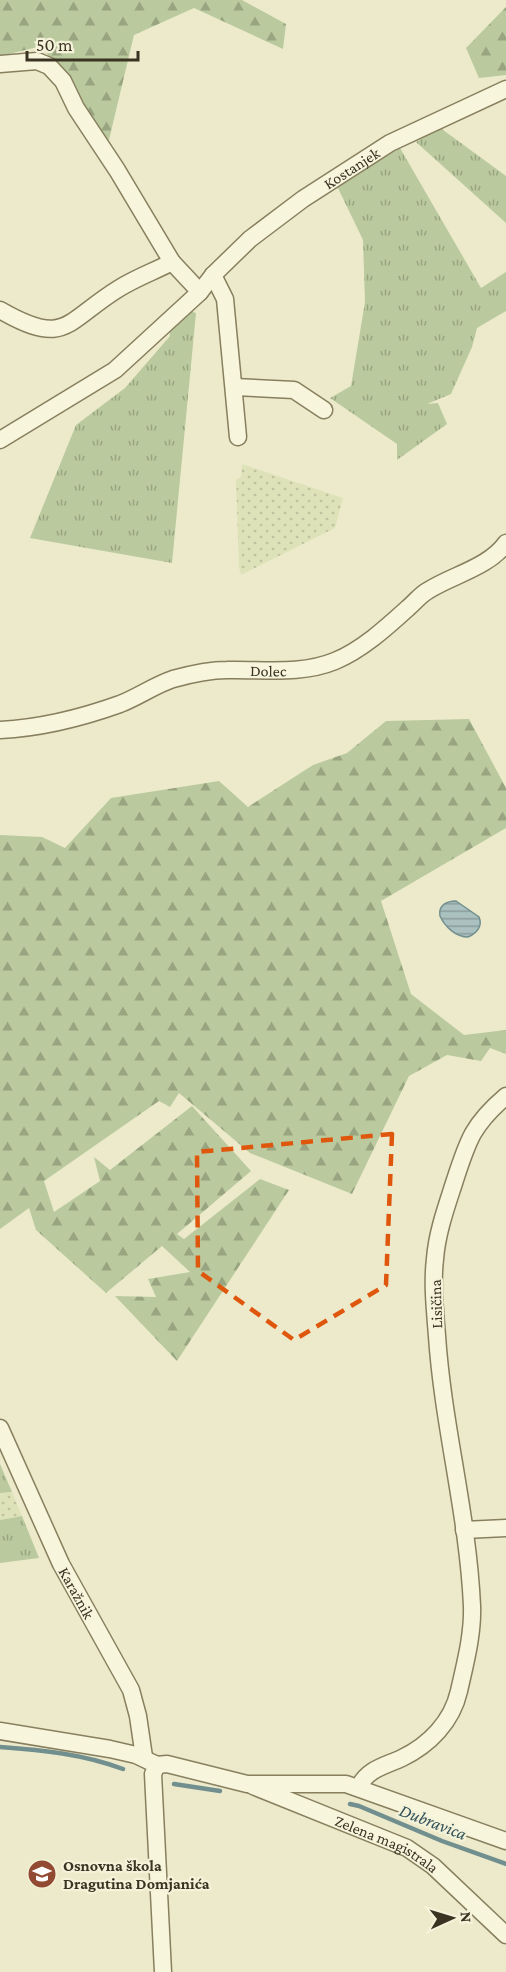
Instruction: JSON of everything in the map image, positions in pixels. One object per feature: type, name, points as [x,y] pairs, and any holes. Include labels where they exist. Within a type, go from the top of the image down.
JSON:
[{"type":"street","points":[[0,64],[37,61],[49,66],[63,81],[76,108],[117,170],[172,262],[200,292]]},
{"type":"street","name":"Kostanjek","points":[[0,440],[115,370],[200,292],[213,275],[250,239],[303,199],[390,143],[506,89]]},
{"type":"street","points":[[0,310],[42,329],[59,329],[94,308],[118,289],[172,262]]},
{"type":"street","points":[[213,275],[225,299],[238,437]]},
{"type":"street","points":[[234,387],[294,390],[324,410]]},
{"type":"street","name":"Dolec","points":[[0,730],[29,728],[59,722],[120,704],[170,680],[195,673],[225,670],[289,670],[316,667],[335,661],[354,651],[426,591],[481,564],[506,543]]},
{"type":"street","name":"Lisičina","points":[[358,1787],[369,1772],[404,1757],[435,1735],[449,1716],[458,1695],[469,1646],[472,1608],[464,1530],[439,1362],[434,1298],[435,1258],[442,1223],[469,1138],[479,1123],[506,1096]]},
{"type":"street","name":"Karažnik","points":[[0,1428],[61,1563],[131,1690],[150,1761],[154,1768],[163,1972]]},
{"type":"street","points":[[464,1530],[506,1528]]},
{"type":"street","points":[[0,1731],[110,1749],[247,1784],[334,1782],[358,1787],[506,1841]]},
{"type":"street","points":[[320,1813],[324,1794],[334,1782]]},
{"type":"street","name":"Zelena magistrala","points":[[247,1784],[407,1848],[422,1857],[506,1935]]},
{"type":"highlighted area","points":[[392,1134],[386,1285],[294,1340],[198,1271],[197,1152]]},
{"type":"green space","points":[[0,0],[242,0],[286,24],[283,49],[194,8],[134,35],[108,144],[42,46],[0,56]]},
{"type":"green space","points":[[506,7],[506,75],[479,78],[466,48]]},
{"type":"green space","points":[[439,127],[506,176],[506,223],[416,142]]},
{"type":"green space","points":[[400,148],[481,288],[506,272],[506,311],[477,328],[472,347],[451,394],[427,404],[438,403],[447,424],[397,460],[397,444],[330,398],[351,386],[365,302],[363,240],[337,186]]},
{"type":"green space","points":[[190,311],[196,313],[172,563],[30,538],[76,425],[125,388],[170,336],[169,330]]},
{"type":"green space","points":[[242,464],[343,498],[335,528],[241,575],[236,480],[241,477]]},
{"type":"green space","points":[[469,719],[506,788],[506,828],[381,901],[411,994],[464,1035],[506,1030],[506,1054],[490,1048],[481,1061],[447,1055],[409,1076],[352,1194],[250,1153],[179,1093],[170,1107],[159,1101],[44,1181],[54,1212],[100,1181],[94,1157],[110,1170],[192,1106],[251,1171],[177,1234],[184,1239],[260,1179],[289,1190],[177,1361],[115,1296],[156,1297],[148,1279],[190,1272],[162,1246],[106,1293],[36,1230],[29,1208],[0,1229],[0,835],[42,837],[65,848],[111,798],[219,781],[248,807],[313,765],[347,753],[386,721]]},
{"type":"green space","points":[[0,1464],[12,1492],[0,1493]]},
{"type":"green space","points":[[12,1492],[22,1516],[0,1520],[0,1493]]},
{"type":"green space","points":[[22,1516],[39,1558],[0,1563],[0,1520]]},
{"type":"water","points":[[456,901],[479,917],[478,929],[468,937],[451,931],[440,916],[440,909],[444,904]]},
{"type":"waterway","name":"Dubravica","points":[[0,1747],[78,1756],[123,1769]]},
{"type":"waterway","name":"Dubravica","points":[[174,1784],[220,1791]]},
{"type":"waterway","name":"Dubravica","points":[[350,1804],[506,1864]]},
{"type":"place","name":"Osnovna škola Dragutina Domjanića","points":[[42,1874]]}]
